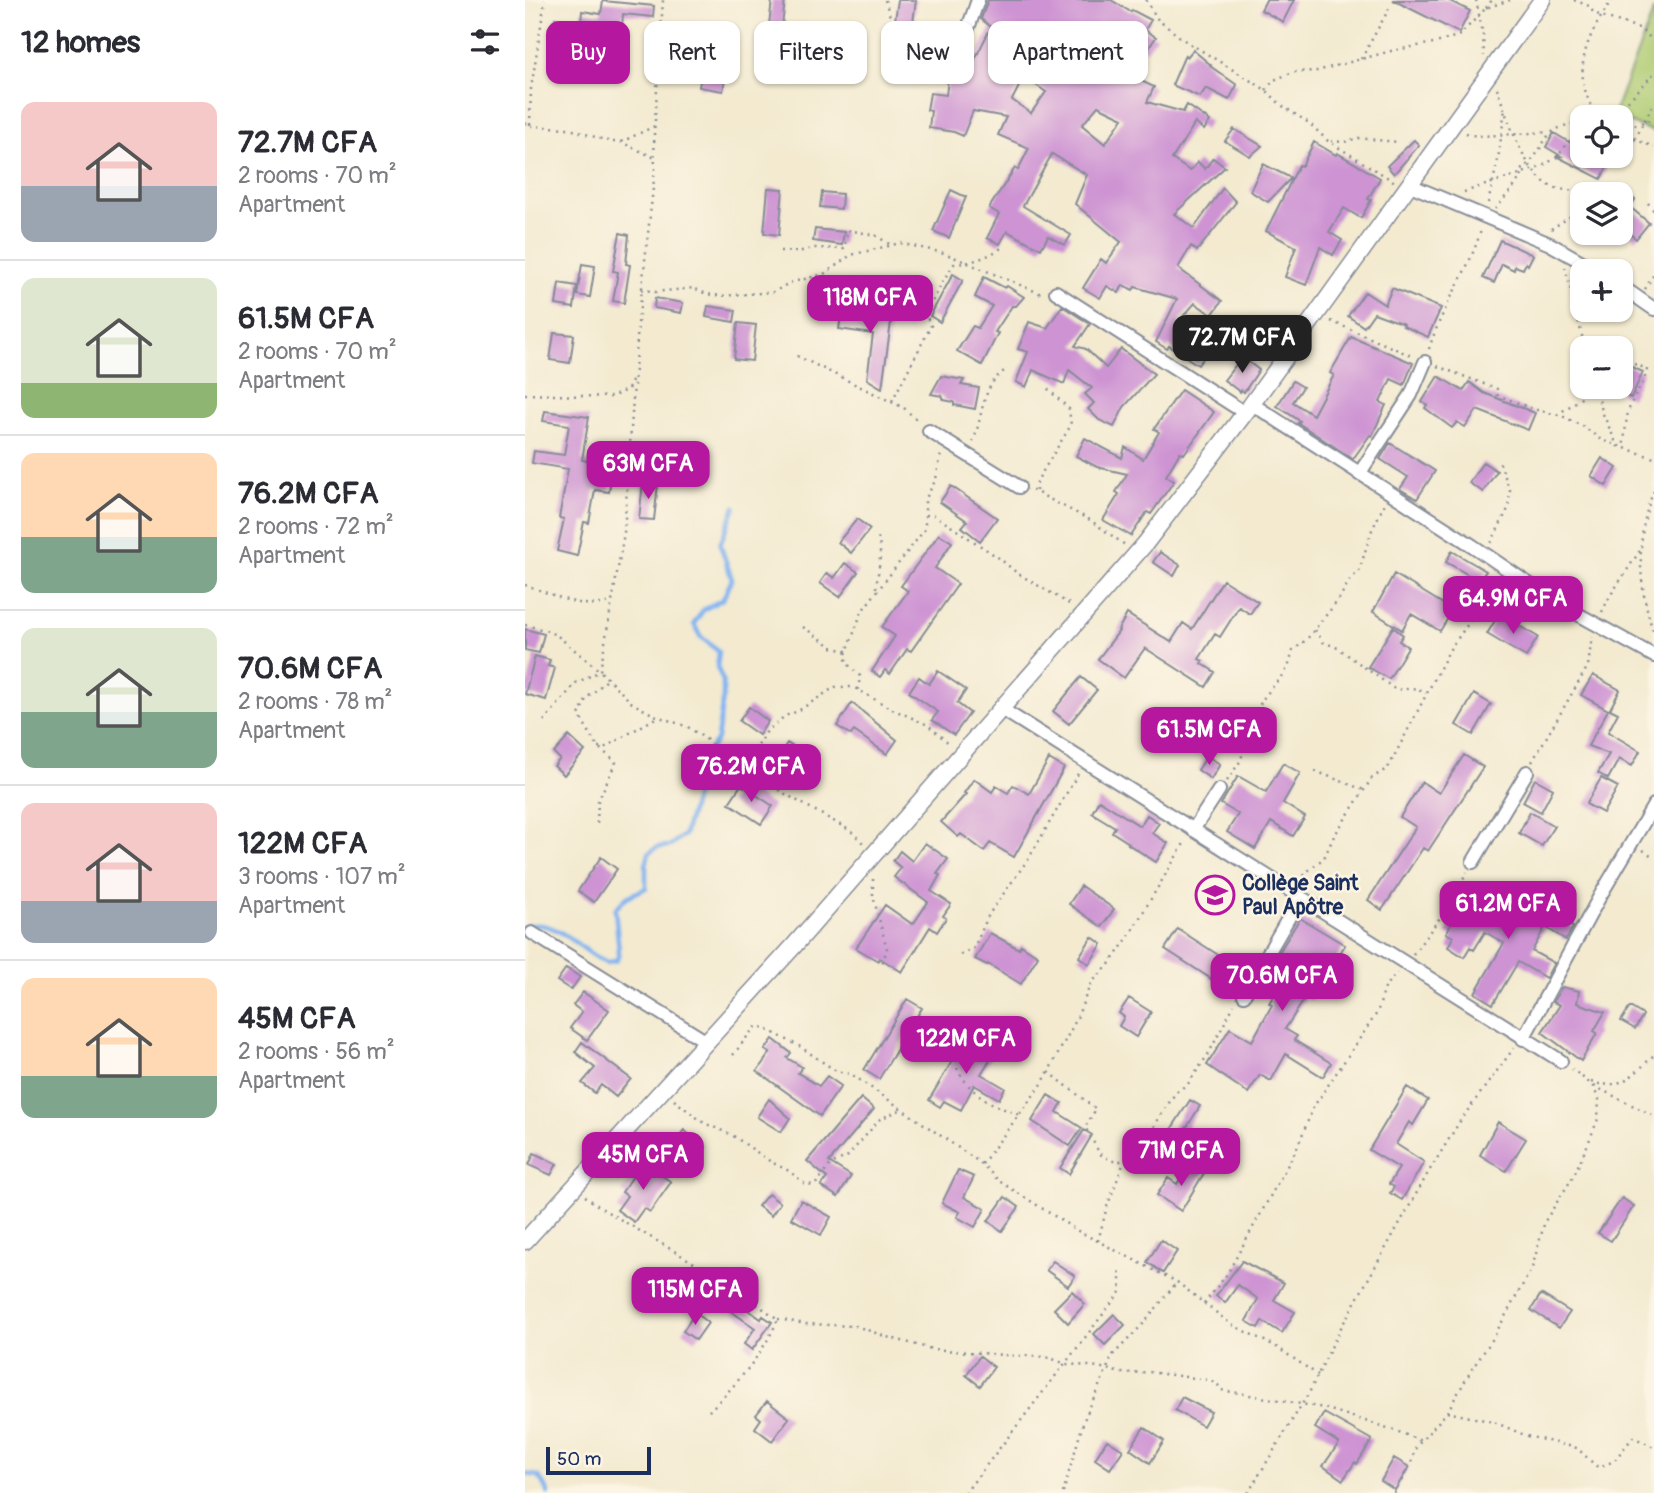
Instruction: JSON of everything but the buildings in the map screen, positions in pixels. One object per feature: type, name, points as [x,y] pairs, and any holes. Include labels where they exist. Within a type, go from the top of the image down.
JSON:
[{"type":"street","points":[[971,21],[978,0]]},
{"type":"street","points":[[525,1241],[707,1042],[1136,554],[1248,409],[1542,0]]},
{"type":"street","points":[[1408,188],[1524,233],[1576,259]]},
{"type":"street","points":[[1056,292],[1359,474],[1581,615],[1654,656]]},
{"type":"street","points":[[1633,294],[1654,309]]},
{"type":"street","points":[[1359,474],[1411,395],[1425,362]]},
{"type":"street","points":[[929,431],[1020,487]]},
{"type":"street","points":[[1000,708],[1561,1061]]},
{"type":"street","points":[[1473,862],[1527,772]]},
{"type":"street","points":[[1193,830],[1219,789]]},
{"type":"street","points":[[1523,1039],[1600,896],[1654,805]]},
{"type":"street","points":[[1244,995],[1297,896]]},
{"type":"street","points":[[532,933],[707,1042]]},
{"type":"path","points":[[530,126],[531,89],[545,0]]},
{"type":"path","points":[[600,671],[624,533],[641,289],[655,158],[663,0]]},
{"type":"path","points":[[885,0],[889,7],[890,21]]},
{"type":"path","points":[[1146,0],[1158,20],[1175,33],[1266,90],[1328,141],[1408,188]]},
{"type":"path","points":[[1476,0],[1483,34],[1483,51],[1529,164],[1548,186],[1570,190]]},
{"type":"path","points":[[1266,90],[1274,80],[1293,72],[1317,71],[1439,42],[1460,34],[1492,0]]},
{"type":"path","points":[[1486,8],[1510,0]]},
{"type":"path","points":[[1574,0],[1589,6],[1601,16],[1639,28],[1654,41]]},
{"type":"path","points":[[1592,105],[1584,90],[1582,67],[1591,34],[1612,0]]},
{"type":"path","points":[[1361,59],[1390,7]]},
{"type":"path","points":[[1624,105],[1654,73]]},
{"type":"path","points":[[1654,103],[1635,139],[1654,147]]},
{"type":"path","points":[[1425,362],[1443,312],[1474,254],[1493,182],[1505,109]]},
{"type":"path","points":[[1633,127],[1654,119]]},
{"type":"path","points":[[525,122],[530,126],[567,128],[611,142],[621,142],[655,127]]},
{"type":"path","points":[[1453,125],[1471,135],[1549,132],[1570,124]]},
{"type":"path","points":[[1519,173],[1529,164],[1549,132]]},
{"type":"path","points":[[1328,141],[1344,142],[1358,138],[1397,142]]},
{"type":"path","points":[[1445,201],[1457,194],[1532,169],[1557,157],[1570,140]]},
{"type":"path","points":[[621,142],[655,158]]},
{"type":"path","points":[[1485,218],[1503,201],[1524,171]]},
{"type":"path","points":[[1648,203],[1654,211]]},
{"type":"path","points":[[1524,233],[1552,229],[1570,217]]},
{"type":"path","points":[[780,250],[798,252],[814,248],[844,249],[848,230],[875,235],[891,245]]},
{"type":"path","points":[[641,289],[655,292],[694,288],[706,294],[721,296],[773,292],[789,283],[824,274],[851,255],[900,243],[944,253],[1035,293],[1049,296],[1056,292]]},
{"type":"path","points":[[892,401],[931,326],[926,315],[954,264],[987,257],[1003,247]]},
{"type":"path","points":[[1565,253],[1566,275],[1582,336]]},
{"type":"path","points":[[1640,298],[1654,274]]},
{"type":"path","points":[[1316,315],[1378,343]]},
{"type":"path","points":[[797,356],[832,375],[892,401],[904,408],[929,431]]},
{"type":"path","points":[[1620,447],[1631,402],[1641,388],[1647,369],[1633,364]]},
{"type":"path","points":[[967,455],[976,434],[988,389],[998,374],[1008,369]]},
{"type":"path","points":[[525,394],[612,397],[628,389],[635,376]]},
{"type":"path","points":[[1036,491],[1037,481],[1071,425],[1069,409],[1047,388]]},
{"type":"path","points":[[1497,388],[1497,395],[1557,415],[1584,427],[1601,440],[1654,458]]},
{"type":"path","points":[[1557,415],[1580,399]]},
{"type":"path","points":[[1599,399],[1620,447]]},
{"type":"path","points":[[858,690],[860,676],[850,667],[845,657],[862,611],[925,529],[925,500],[941,462],[941,438]]},
{"type":"path","points":[[1489,557],[1492,538],[1508,509],[1510,490],[1499,461]]},
{"type":"path","points":[[1020,487],[1036,491],[1090,520],[1136,554]]},
{"type":"path","points":[[1654,491],[1641,533],[1649,619],[1654,634]]},
{"type":"path","points":[[1219,789],[1241,760],[1248,731],[1262,700],[1288,668],[1293,651],[1315,629],[1359,571],[1373,530],[1390,494]]},
{"type":"path","points":[[926,515],[934,515],[1082,615]]},
{"type":"path","points":[[876,533],[880,549],[876,591]]},
{"type":"path","points":[[1597,624],[1610,596],[1641,549]]},
{"type":"path","points":[[1297,896],[1301,879],[1324,858],[1372,778],[1388,768],[1450,649],[1477,609],[1495,589],[1506,568]]},
{"type":"path","points":[[525,585],[579,603],[600,606],[613,601]]},
{"type":"path","points":[[1527,772],[1588,666],[1592,638],[1581,615]]},
{"type":"path","points":[[525,625],[559,637],[600,671],[632,703],[688,727],[717,751],[747,763],[760,777],[780,791],[851,831],[869,859],[873,896],[887,948],[882,964]]},
{"type":"path","points":[[803,627],[834,648],[847,651]]},
{"type":"path","points":[[1315,629],[1316,635],[1323,642],[1338,648],[1397,690],[1417,688],[1426,693]]},
{"type":"path","points":[[544,721],[576,683],[600,671]]},
{"type":"path","points":[[597,823],[598,801],[616,762],[598,747],[579,715],[586,699],[608,679]]},
{"type":"path","points":[[747,763],[767,731],[785,716],[798,711],[835,687],[853,687],[928,725],[961,753]]},
{"type":"path","points":[[598,747],[604,748],[659,716]]},
{"type":"path","points":[[960,955],[974,948],[989,914],[1029,858],[1085,762]]},
{"type":"path","points":[[1315,771],[1364,790]]},
{"type":"path","points":[[982,1164],[1049,1072],[1085,1001],[1091,983],[1108,967],[1129,936],[1193,830]]},
{"type":"path","points":[[1204,1304],[1227,1274],[1296,1150],[1314,1106],[1377,1013],[1386,985],[1439,919],[1473,862]]},
{"type":"path","points":[[1049,1072],[1096,1109],[1085,1127],[1100,1153],[1112,1161],[1135,1161],[1143,1156],[1156,1123],[1176,1092],[1188,1084],[1197,1072],[1236,1000],[1244,995]]},
{"type":"path","points":[[733,1055],[754,1028],[760,1026],[799,1046],[836,1071],[851,1074],[982,1164],[999,1181],[1078,1231],[1177,1282],[1232,1325],[1275,1346],[1318,1375]]},
{"type":"path","points":[[1248,1493],[1303,1404],[1339,1331],[1427,1173],[1507,1055],[1523,1039]]},
{"type":"path","points":[[1587,1081],[1603,1086],[1619,1083],[1634,1075],[1654,1055]]},
{"type":"path","points":[[1561,1061],[1592,1085],[1654,1116]]},
{"type":"path","points":[[957,1068],[971,1089],[991,1105],[1020,1115]]},
{"type":"path","points":[[1394,1493],[1411,1464],[1416,1447],[1447,1412],[1492,1340],[1510,1303],[1532,1268],[1545,1221],[1573,1177],[1598,1119],[1599,1098],[1592,1085]]},
{"type":"path","points":[[659,1094],[679,1102],[704,1123],[732,1135],[805,1184],[815,1185],[831,1164],[848,1157],[880,1119],[901,1110]]},
{"type":"path","points":[[1098,1241],[1107,1207],[1124,1163]]},
{"type":"path","points":[[574,1187],[601,1208],[713,1274],[778,1319],[806,1324],[856,1326],[887,1338],[932,1349],[1030,1355],[1120,1373],[1149,1372],[1209,1380],[1221,1390],[1334,1411],[1421,1441]]},
{"type":"path","points":[[965,1493],[1121,1291],[1119,1266]]},
{"type":"path","points":[[1063,1493],[1084,1420],[1113,1355],[1145,1322],[1177,1282]]},
{"type":"path","points":[[706,1414],[732,1390],[772,1333],[778,1319]]},
{"type":"path","points":[[1447,1412],[1494,1422],[1527,1436],[1577,1448],[1596,1466],[1614,1461],[1633,1437],[1654,1447]]},
{"type":"green space","points":[[1654,9],[1654,132],[1633,124],[1633,105],[1617,105]]},
{"type":"waterway","points":[[525,927],[547,926],[607,963],[617,960],[619,951],[615,909],[627,897],[646,888],[649,853],[657,847],[669,846],[684,835],[708,753],[717,739],[723,698],[723,681],[717,667],[719,652],[700,636],[694,624],[703,610],[723,599],[732,579],[720,544],[735,507]]},
{"type":"waterway","points":[[525,1474],[539,1476],[548,1493]]},
{"type":"place","name":"Collège Saint Paul Apôtre","points":[[1215,895]]}]
